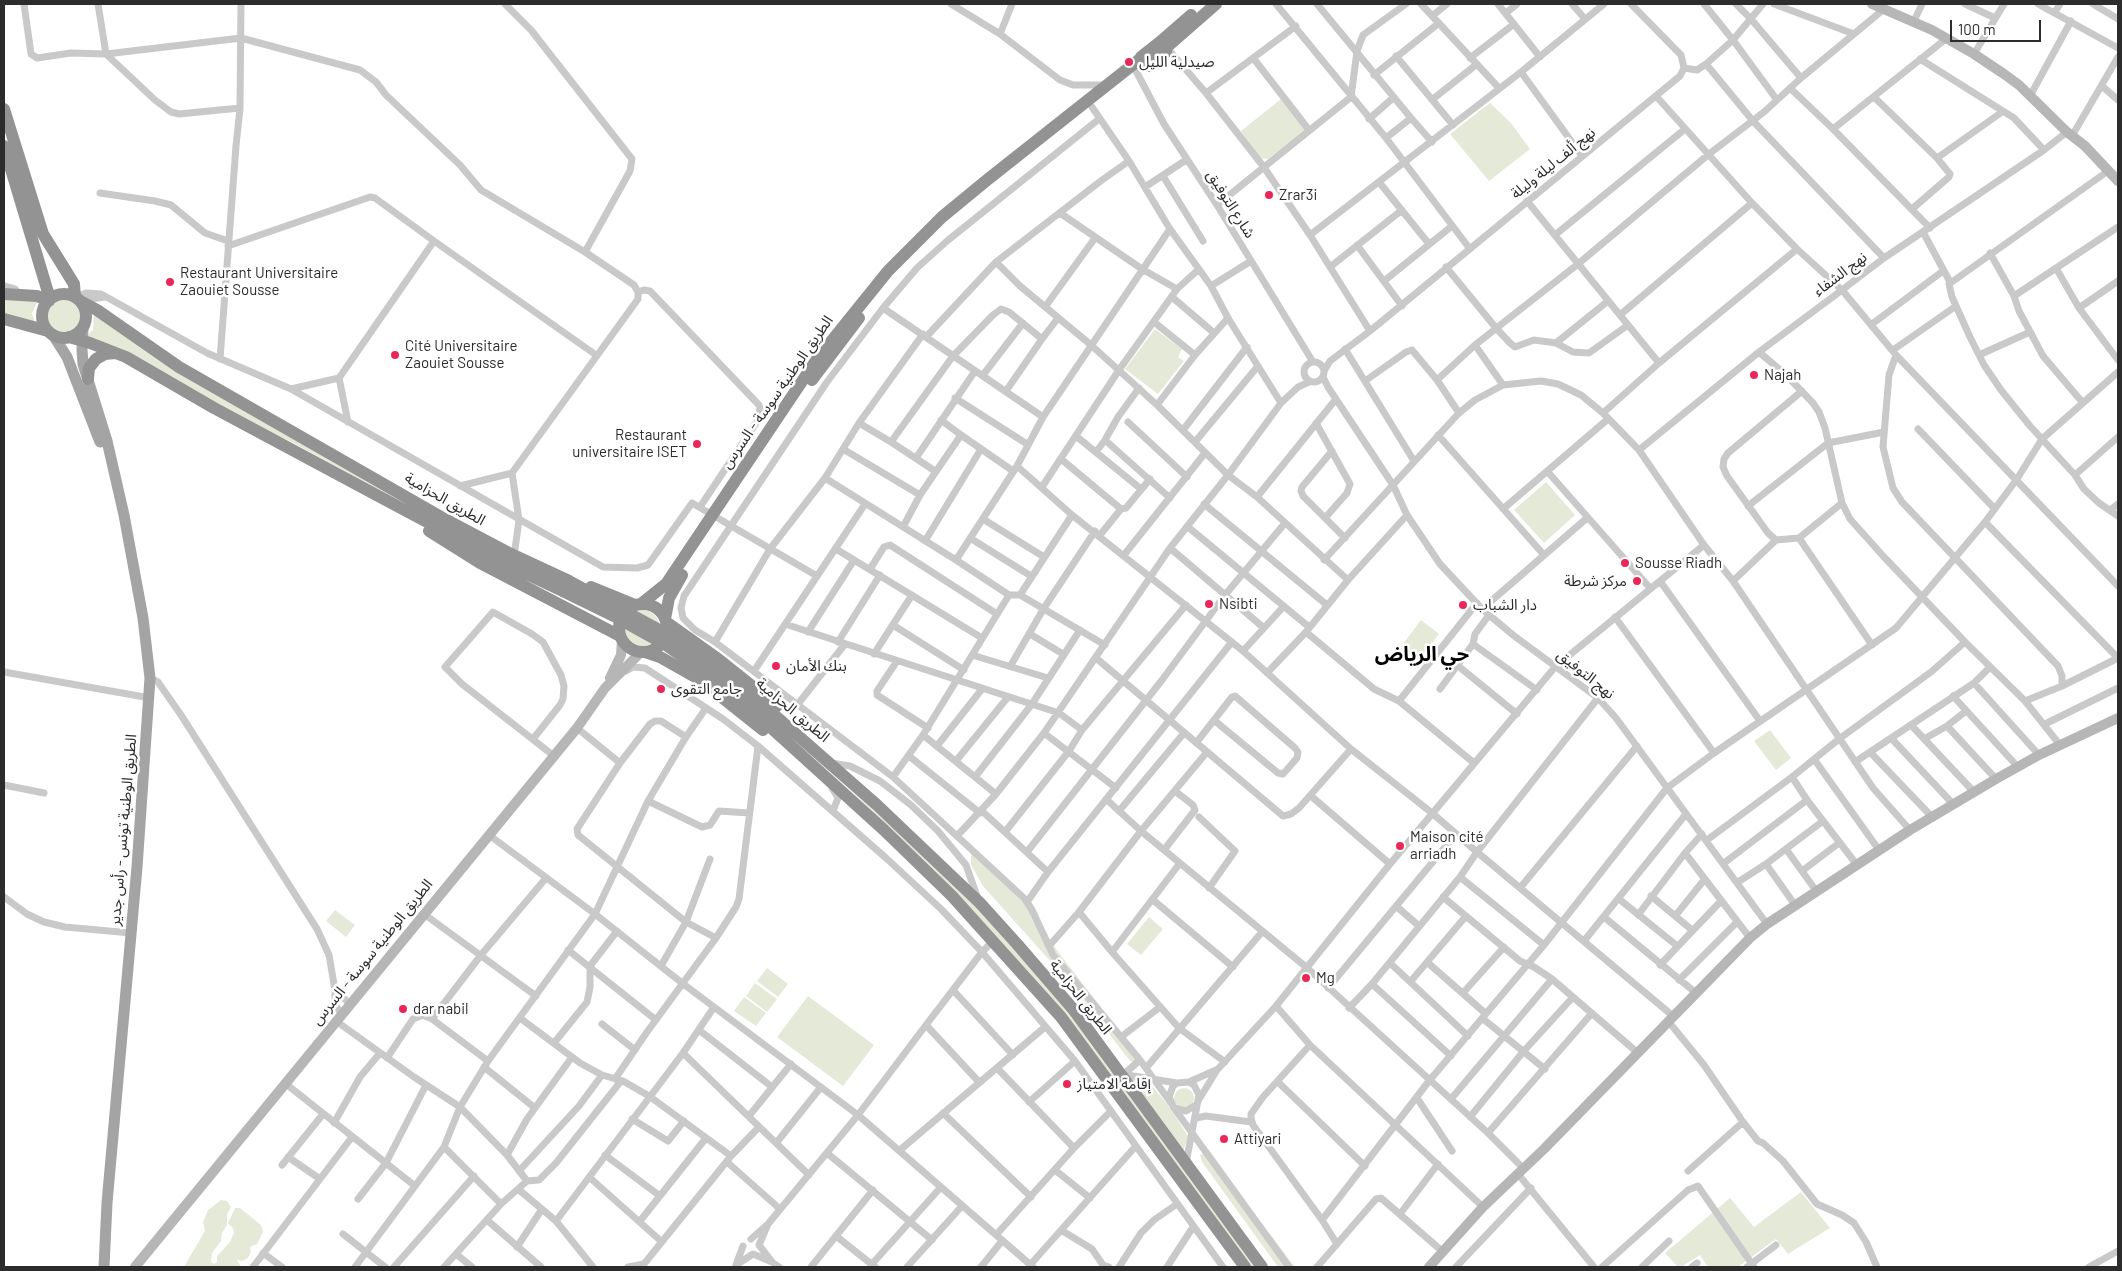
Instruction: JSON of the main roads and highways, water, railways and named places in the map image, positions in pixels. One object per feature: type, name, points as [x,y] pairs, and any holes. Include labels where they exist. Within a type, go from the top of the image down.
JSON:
[{"type":"highway","points":[[1165,46],[1204,4]]},
{"type":"highway","points":[[1139,65],[1216,4]]},
{"type":"highway","name":"الطريق الوطنية سوسة - السرس","points":[[665,621],[669,598],[716,516],[829,341],[888,271],[942,217],[986,180],[1104,87],[1139,65]]},
{"type":"highway","name":"الطريق الوطنية سوسة - السرس","points":[[638,605],[666,584],[818,372],[862,314],[896,276],[955,216],[1092,107],[1139,65]]},
{"type":"highway","points":[[4,109],[43,234],[74,284],[78,299],[86,315],[78,336],[51,333],[4,319]]},
{"type":"highway","points":[[4,146],[49,300]]},
{"type":"highway","points":[[22,295],[36,286],[41,272]]},
{"type":"highway","points":[[4,294],[37,296],[49,300]]},
{"type":"highway","points":[[51,333],[44,325],[43,312],[49,300],[60,295],[78,299]]},
{"type":"highway","name":"الطريق الحزامية","points":[[78,299],[179,367],[666,645],[760,709],[830,762],[980,904],[1073,1009],[1187,1160],[1262,1267]]},
{"type":"highway","name":"الطريق الحزامية","points":[[78,336],[116,353],[508,565],[565,586]]},
{"type":"highway","points":[[88,379],[89,368],[96,359],[105,354],[116,353]]},
{"type":"highway","points":[[388,486],[454,515],[610,596],[655,608],[665,621],[718,659],[784,711],[814,740],[830,762]]},
{"type":"highway","points":[[382,498],[458,550],[621,638],[634,650],[660,657],[699,679],[794,757],[821,774]]},
{"type":"highway","points":[[621,638],[620,622],[628,609],[638,605]]},
{"type":"highway","points":[[643,652],[659,645],[666,631],[665,621]]},
{"type":"highway","name":"الطريق الحزامية","points":[[760,709],[821,774],[952,896],[994,940],[1061,1017],[1245,1267]]},
{"type":"main road","name":"الطريق الوطنية تونس - رأس جدير","points":[[51,333],[67,357],[101,444],[110,462]]},
{"type":"main road","name":"الطريق الوطنية تونس - رأس جدير","points":[[78,336],[83,364],[107,441],[110,462],[124,515],[148,646],[150,678],[131,933],[106,1203],[103,1265]]},
{"type":"place","name":"صيدلية الليل","points":[[1129,62]]},
{"type":"place","name":"Zrar3i","points":[[1269,195]]},
{"type":"place","name":"Restaurant Universitaire Zaouiet Sousse","points":[[170,282]]},
{"type":"place","name":"Cité Universitaire Zaouiet Sousse","points":[[395,355]]},
{"type":"place","name":"Najah","points":[[1754,375]]},
{"type":"place","name":"Restaurant universitaire ISET","points":[[697,444]]},
{"type":"place","name":"Sousse Riadh","points":[[1625,563]]},
{"type":"place","name":"مركز شرطة","points":[[1637,581]]},
{"type":"place","name":"Nsibti","points":[[1209,604]]},
{"type":"place","name":"دار الشباب","points":[[1463,605]]},
{"type":"place","name":"بنك الأمان","points":[[776,666]]},
{"type":"place","name":"جامع التقوى","points":[[661,689]]},
{"type":"place","name":"Maison cité arriadh","points":[[1400,846]]},
{"type":"place","name":"Mg","points":[[1306,978]]},
{"type":"place","name":"dar nabil","points":[[403,1009]]},
{"type":"place","name":"إقامة الامتياز","points":[[1067,1084]]},
{"type":"place","name":"Attiyari","points":[[1224,1139]]},
{"type":"district","name":"حي الرياض","points":[[1422,654]]}]
